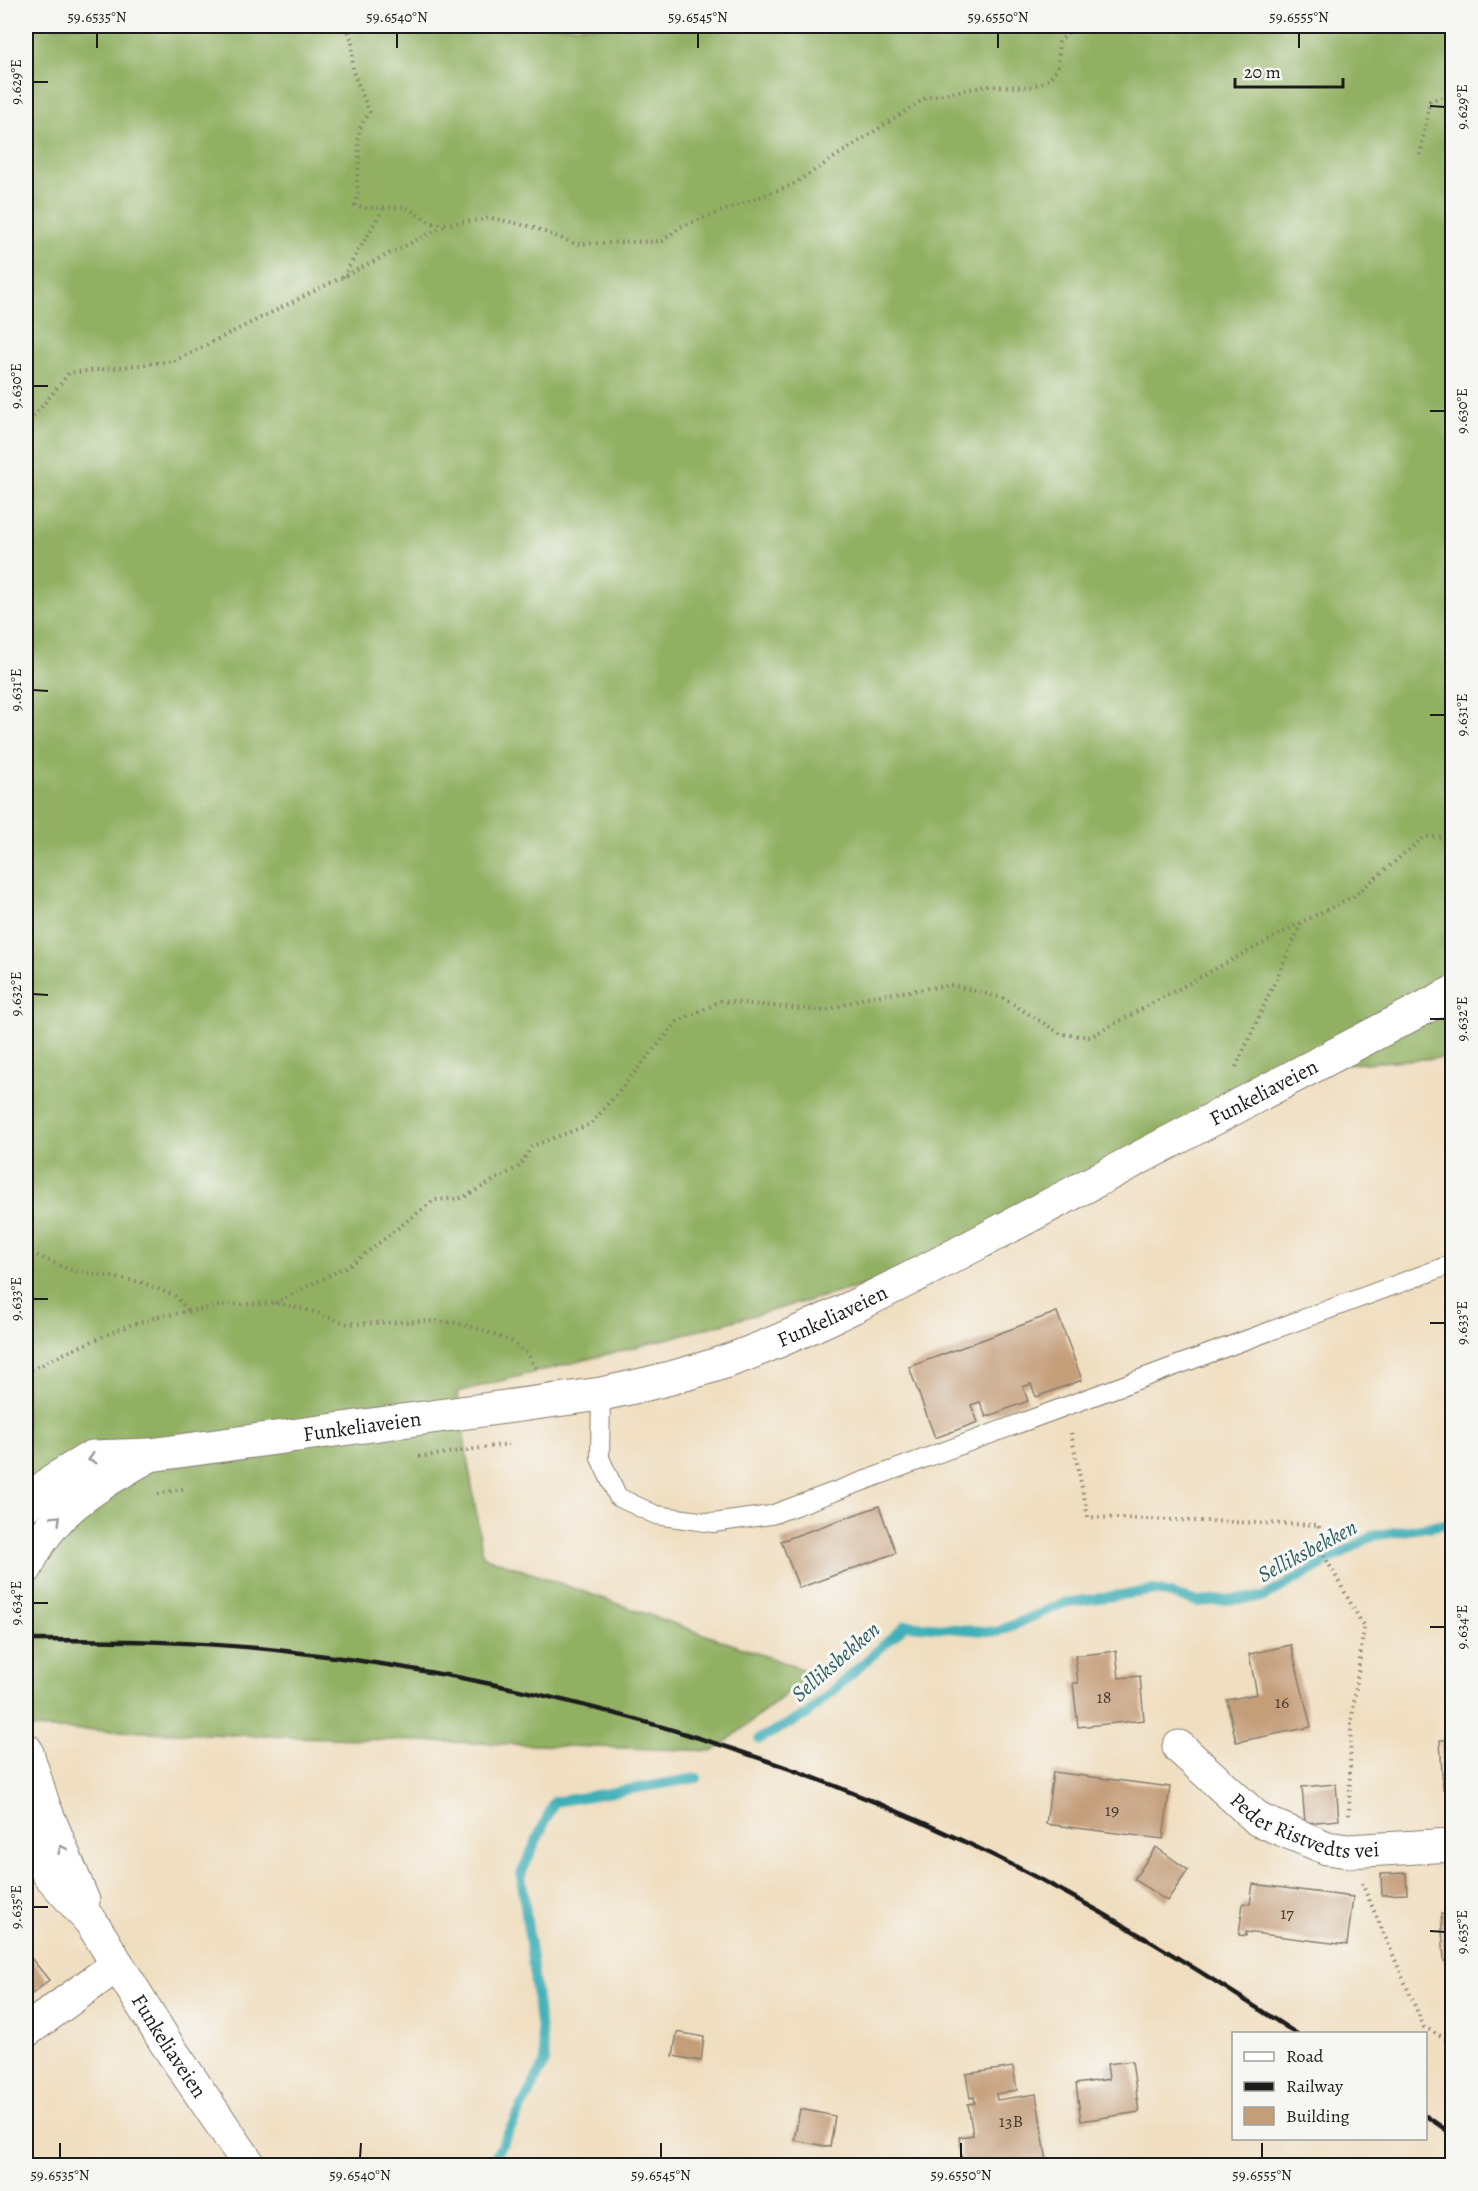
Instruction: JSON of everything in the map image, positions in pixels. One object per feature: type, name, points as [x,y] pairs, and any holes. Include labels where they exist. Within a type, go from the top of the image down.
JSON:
[{"type":"street","name":"Funkeliaveien","points":[[26,1505],[52,1480],[92,1457],[150,1455],[601,1394],[654,1383],[758,1350],[913,1277],[1232,1111],[1452,993]]},
{"type":"street","name":"Funkeliaveien","points":[[26,1568],[35,1546],[58,1517],[99,1485],[150,1455]]},
{"type":"street","name":"Peder Ristvedts vei","points":[[1179,1747],[1259,1820],[1327,1848],[1348,1851],[1452,1845]]},
{"type":"street","name":"Funkeliaveien","points":[[26,1750],[44,1807],[92,1923],[166,2043],[250,2166]]},
{"type":"street","name":"Funkeliaveien","points":[[26,1830],[48,1873],[92,1923]]},
{"type":"street","points":[[26,2031],[117,1965]]},
{"type":"lane","points":[[601,1394],[600,1458],[618,1497],[656,1515],[713,1523],[771,1515],[1452,1264]]},
{"type":"path","points":[[346,26],[351,41],[353,72],[370,112],[363,119],[358,132],[358,198],[355,205],[364,208],[406,207],[431,223],[448,224],[492,218],[532,227],[576,244],[663,241],[680,227],[792,185],[927,97],[987,86],[1030,87],[1049,80],[1058,67],[1059,42],[1074,26]]},
{"type":"path","points":[[1420,155],[1430,101],[1452,94]]},
{"type":"path","points":[[343,277],[383,208]]},
{"type":"path","points":[[26,426],[69,373],[174,361],[448,224]]},
{"type":"path","points":[[275,1303],[353,1263],[434,1200],[462,1198],[520,1166],[532,1146],[591,1124],[677,1022],[721,1001],[825,1011],[867,997],[952,985],[1003,998],[1061,1034],[1090,1037],[1354,896],[1424,837],[1452,836]]},
{"type":"path","points":[[1232,1111],[1228,1094],[1231,1079],[1302,922]]},
{"type":"path","points":[[26,1251],[70,1270],[141,1282],[175,1296],[188,1310]]},
{"type":"path","points":[[26,1373],[61,1355],[157,1317],[225,1305],[275,1303],[305,1309],[348,1324],[443,1322],[480,1329],[512,1342],[528,1354],[535,1365],[537,1403],[518,1437],[507,1445],[408,1458]]},
{"type":"path","points":[[1065,1406],[1088,1516],[1319,1525],[1320,1548],[1364,1627],[1351,1725],[1348,1851],[1425,2027],[1452,2042]]},
{"type":"path","points":[[148,1497],[195,1487]]},
{"type":"green space","points":[[26,26],[1452,26],[1452,1057],[1294,1068],[892,1278],[636,1347],[457,1392],[483,1556],[813,1673],[714,1751],[26,1728]]},
{"type":"building","points":[[1057,1312],[1082,1380],[1036,1397],[1031,1384],[1023,1387],[1028,1401],[986,1417],[980,1402],[971,1405],[978,1422],[935,1438],[909,1367]]},
{"type":"building","points":[[879,1506],[896,1553],[799,1588],[781,1541]]},
{"type":"building","points":[[1291,1645],[1311,1727],[1236,1742],[1227,1700],[1257,1694],[1249,1654]]},
{"type":"building","points":[[1116,1651],[1119,1678],[1140,1676],[1144,1720],[1078,1727],[1073,1683],[1078,1683],[1075,1656]]},
{"type":"building","points":[[1440,1740],[1452,1740],[1452,1789],[1443,1789]]},
{"type":"building","points":[[1053,1772],[1170,1787],[1163,1839],[1046,1824]]},
{"type":"building","points":[[1336,1784],[1339,1820],[1305,1823],[1302,1787]]},
{"type":"building","points":[[1156,1847],[1188,1870],[1167,1901],[1134,1879]]},
{"type":"building","points":[[1406,1873],[1407,1894],[1382,1895],[1381,1874]]},
{"type":"building","points":[[1253,1884],[1353,1897],[1347,1945],[1246,1932],[1246,1936],[1239,1935],[1243,1903],[1250,1904]]},
{"type":"building","points":[[1441,1914],[1452,1914],[1452,1961],[1444,1961]]},
{"type":"building","points":[[26,1952],[49,1980],[26,1999]]},
{"type":"building","points":[[677,2032],[704,2037],[701,2061],[673,2056]]},
{"type":"building","points":[[1132,2061],[1139,2112],[1081,2121],[1076,2084],[1109,2079],[1107,2064]]},
{"type":"building","points":[[1013,2067],[1017,2090],[996,2094],[997,2100],[1036,2094],[1047,2162],[1029,2166],[963,2166],[959,2137],[973,2135],[968,2104],[975,2103],[974,2097],[970,2098],[966,2074]]},
{"type":"building","points":[[800,2109],[835,2116],[830,2147],[794,2140]]},
{"type":"waterway","name":"Selliksbekken","points":[[759,1739],[806,1715],[906,1625],[997,1632],[1064,1603],[1156,1590],[1198,1602],[1264,1597],[1372,1536],[1452,1523]]},
{"type":"waterway","name":"Selliksbekken","points":[[483,2166],[495,2158],[545,2062],[521,1874],[554,1802],[697,1778]]},
{"type":"railway","points":[[26,1640],[183,1643],[277,1650],[366,1661],[453,1676],[541,1695],[712,1742],[796,1771],[879,1804],[1005,1861],[1090,1906],[1215,1981],[1294,2032]]},
{"type":"railway","points":[[1427,2117],[1452,2134]]}]
